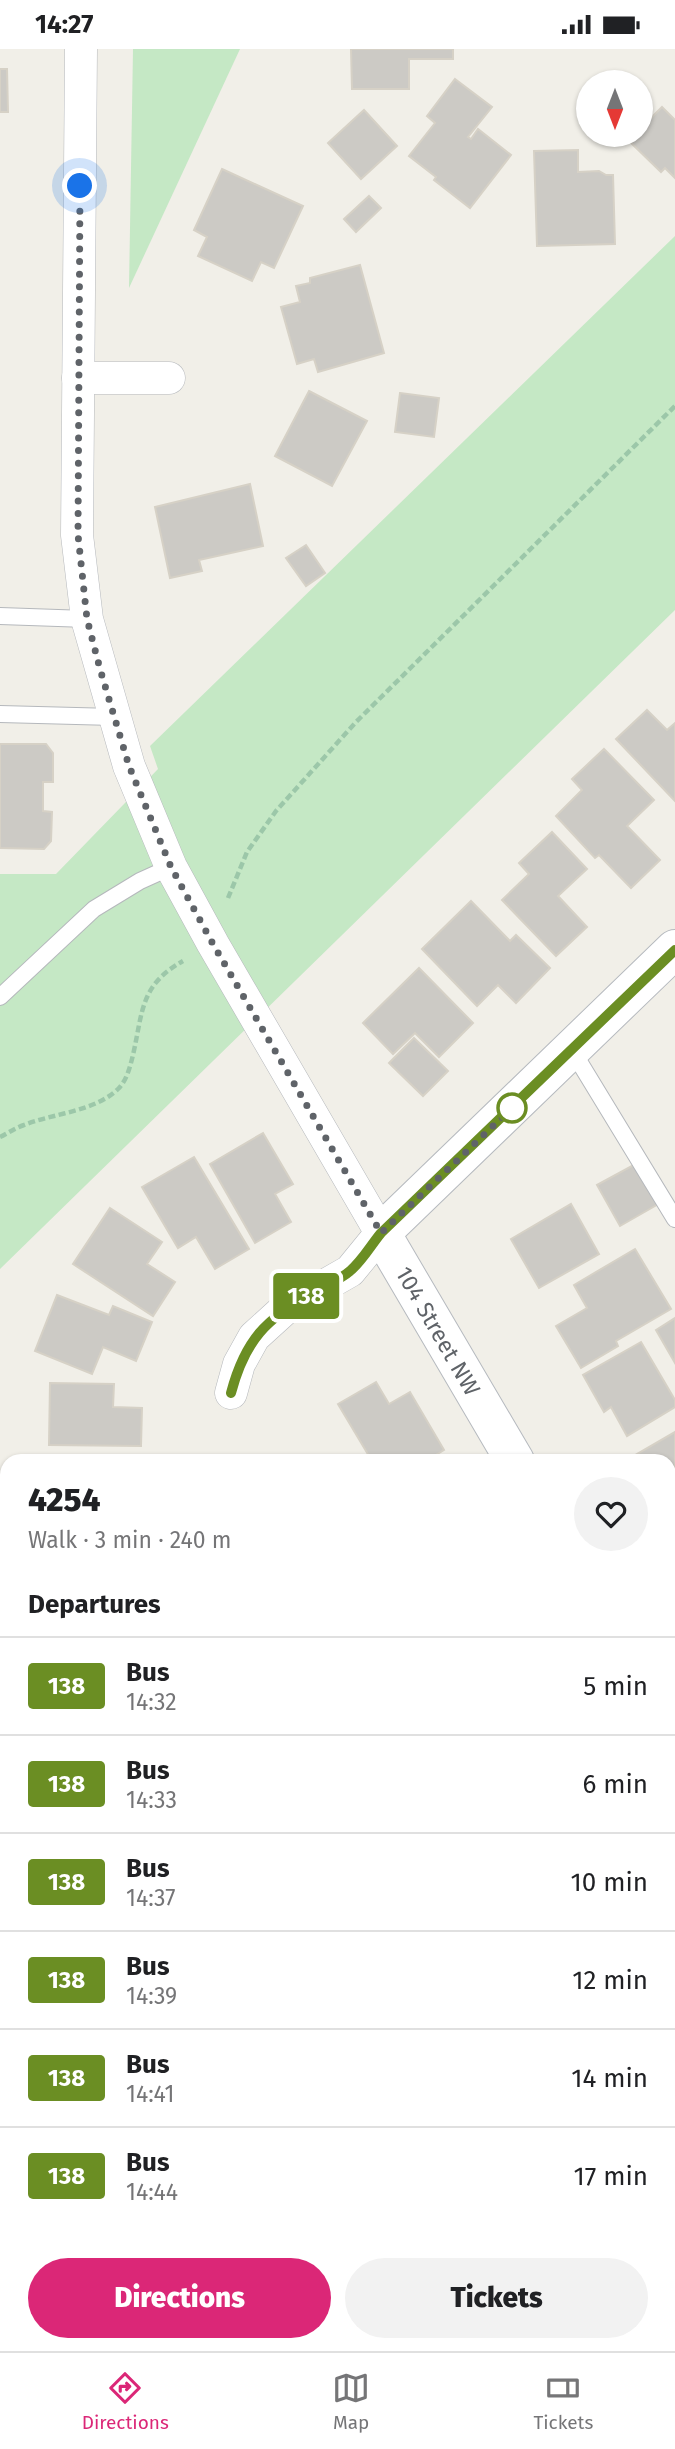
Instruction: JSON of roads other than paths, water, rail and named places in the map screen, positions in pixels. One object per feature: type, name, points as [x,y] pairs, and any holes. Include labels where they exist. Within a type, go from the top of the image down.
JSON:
[{"type":"street","name":"104 Street NW","points":[[80,49],[78,535],[87,619],[114,717],[142,801],[171,867],[213,944],[511,1454]]},
{"type":"street","points":[[78,378],[169,378]]},
{"type":"street","points":[[231,1393],[239,1364],[254,1338],[287,1307],[350,1271],[381,1233],[675,950]]},
{"type":"lane","points":[[0,617],[87,619]]},
{"type":"lane","points":[[0,714],[114,717]]},
{"type":"lane","points":[[0,997],[94,909],[140,881],[171,867]]},
{"type":"lane","points":[[572,1050],[675,1219]]}]
